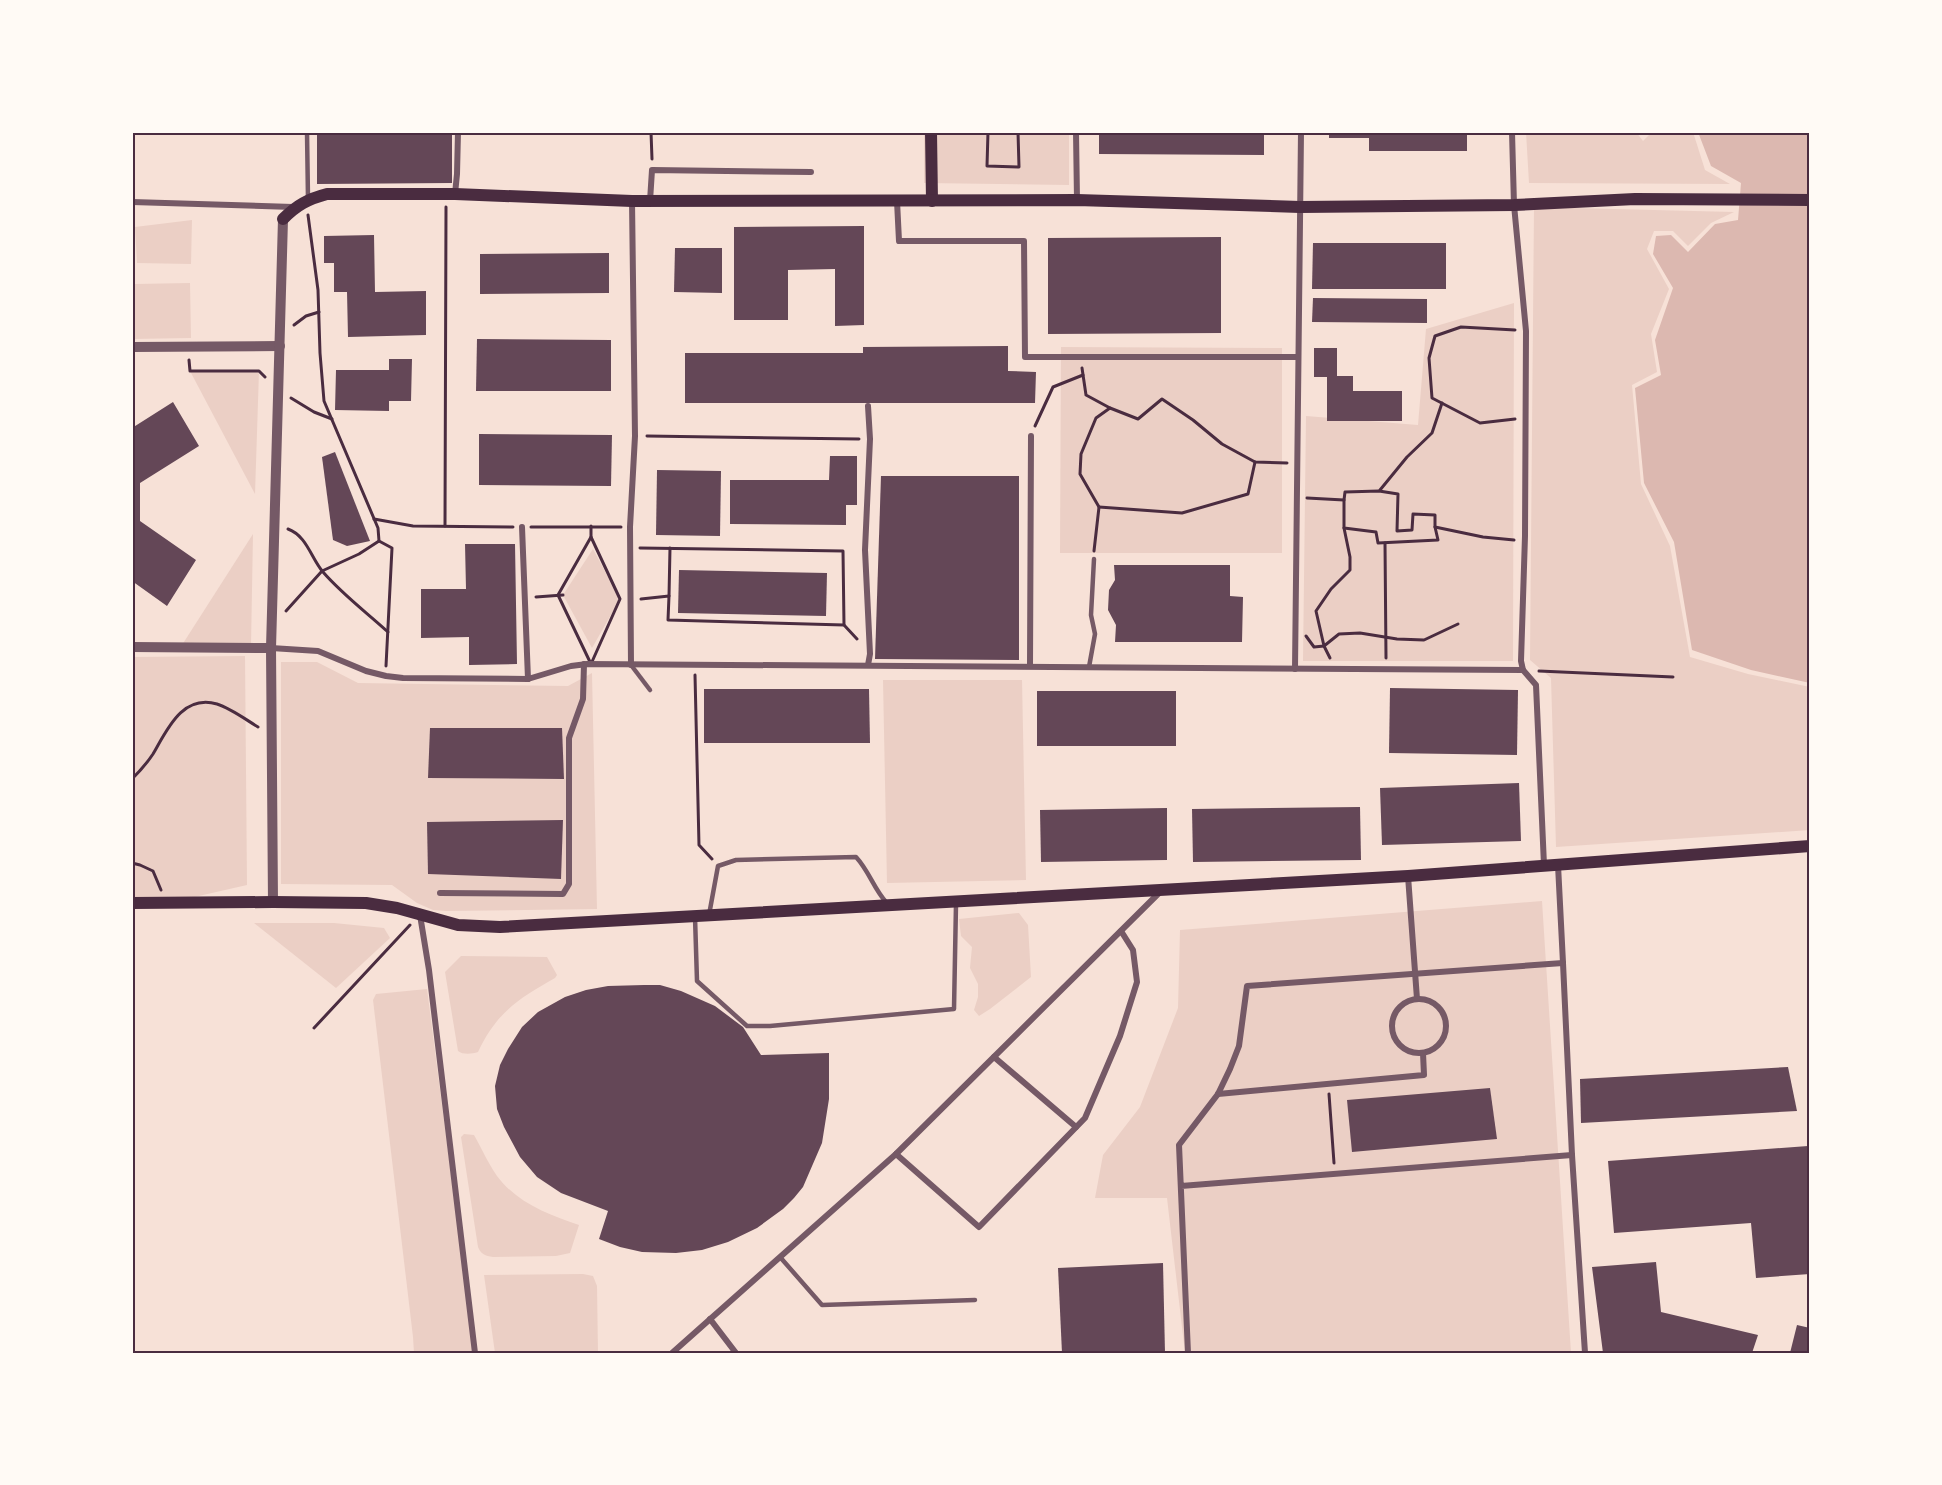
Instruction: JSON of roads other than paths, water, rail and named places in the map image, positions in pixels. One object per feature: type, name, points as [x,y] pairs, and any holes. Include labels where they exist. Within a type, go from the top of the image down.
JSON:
[{"type":"main road","points":[[931,132],[932,201]]},
{"type":"main road","points":[[283,219],[295,207],[308,199],[327,194],[451,194],[632,201],[1077,200],[1300,207],[1514,205],[1635,199],[1810,200]]},
{"type":"main road","points":[[132,903],[366,903],[383,905],[448,923],[478,927],[1408,876],[1810,846]]},
{"type":"street","points":[[451,194],[457,174],[458,132]]},
{"type":"street","points":[[1076,132],[1077,200]]},
{"type":"street","points":[[1295,669],[1300,132]]},
{"type":"street","points":[[1512,132],[1514,205],[1526,331],[1525,541],[1521,661],[1522,670],[1536,685],[1544,866]]},
{"type":"street","points":[[650,201],[652,170],[811,172]]},
{"type":"street","points":[[631,665],[630,527],[635,436],[632,201]]},
{"type":"street","points":[[897,201],[899,241],[1024,241],[1025,357],[1298,357]]},
{"type":"street","points":[[132,202],[295,207]]},
{"type":"street","points":[[273,902],[271,648],[283,219]]},
{"type":"street","points":[[132,348],[280,346]]},
{"type":"street","points":[[868,406],[870,439],[865,550],[870,654],[868,665]]},
{"type":"street","points":[[1030,666],[1031,436]]},
{"type":"street","points":[[522,527],[528,679]]},
{"type":"street","points":[[132,647],[271,648],[318,651],[366,671],[403,678],[528,679],[587,664],[1522,670]]},
{"type":"street","points":[[440,893],[563,894],[569,884],[569,738],[583,699],[587,664]]},
{"type":"street","points":[[1558,865],[1572,1155],[1585,1353]]},
{"type":"street","points":[[1408,876],[1417,999]]},
{"type":"street","points":[[672,1353],[896,1154],[1162,889]]},
{"type":"street","points":[[420,915],[429,969],[475,1353]]},
{"type":"street","points":[[896,1154],[979,1227],[1085,1118],[1120,1036],[1137,982],[1133,950],[1121,931]]},
{"type":"street","points":[[1188,1353],[1179,1145],[1218,1094],[1230,1069],[1239,1046],[1247,987],[1563,963]]},
{"type":"street","points":[[1417,999],[1425,1000],[1440,1008],[1446,1024],[1441,1042],[1435,1048],[1423,1053],[1400,1046],[1392,1030],[1392,1020],[1396,1012],[1408,1001],[1417,999]]},
{"type":"street","points":[[1218,1094],[1424,1075],[1423,1053]]},
{"type":"street","points":[[994,1057],[1076,1127]]},
{"type":"street","points":[[1181,1186],[1572,1155]]},
{"type":"street","points":[[710,1319],[736,1353]]},
{"type":"lane","points":[[307,132],[308,199]]},
{"type":"lane","points":[[1089,667],[1095,634],[1091,615],[1094,559]]},
{"type":"lane","points":[[631,665],[650,690]]},
{"type":"lane","points":[[709,915],[718,866],[736,860],[856,857],[865,867],[879,894],[890,905]]},
{"type":"lane","points":[[695,916],[697,981],[747,1026],[770,1026],[954,1009],[956,901]]},
{"type":"lane","points":[[780,1257],[822,1305],[975,1300]]}]
